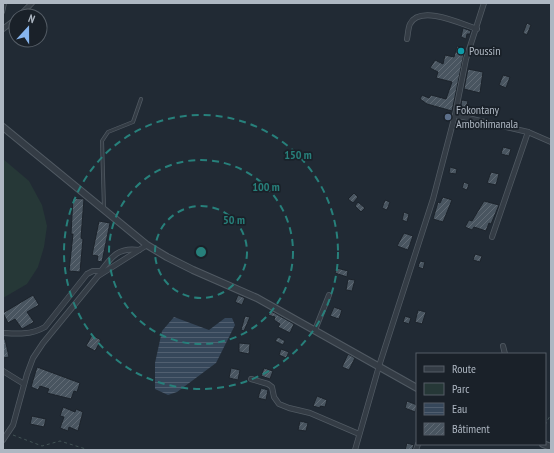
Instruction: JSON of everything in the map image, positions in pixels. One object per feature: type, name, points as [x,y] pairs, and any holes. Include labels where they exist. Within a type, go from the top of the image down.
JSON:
[{"type":"street","points":[[355,450],[379,366],[432,199],[455,115],[466,59],[477,29],[484,3]]},
{"type":"street","points":[[408,39],[410,24],[415,18],[426,14],[477,29]]},
{"type":"street","points":[[455,115],[528,132],[551,142]]},
{"type":"street","points":[[3,127],[104,210],[147,244],[167,257],[257,298],[416,387]]},
{"type":"street","points":[[492,237],[528,132]]},
{"type":"street","points":[[3,333],[25,334],[36,332],[45,327],[87,274],[93,271],[102,270],[147,244]]},
{"type":"street","points":[[3,440],[13,425],[33,358],[40,348],[102,270],[121,250],[130,248],[139,250]]},
{"type":"street","points":[[315,330],[329,295]]},
{"type":"street","points":[[503,346],[505,353]]},
{"type":"street","points":[[3,371],[24,384]]},
{"type":"street","points":[[250,379],[268,384],[272,388],[274,397],[279,404],[310,413],[359,434]]},
{"type":"lane","points":[[3,12],[5,3]]},
{"type":"lane","points":[[104,210],[102,141],[108,132],[133,122],[141,99]]},
{"type":"path","points":[[546,423],[551,414]]},
{"type":"path","points":[[8,433],[42,446],[60,441],[89,450]]},
{"type":"green space","points":[[3,159],[29,181],[42,205],[47,226],[44,247],[38,267],[27,284],[3,298]]},
{"type":"water","points":[[174,317],[209,330],[225,318],[232,318],[235,325],[216,363],[177,392],[168,395],[155,389],[155,363],[162,331]]},
{"type":"building","points":[[527,23],[531,25],[527,35],[523,33]]},
{"type":"building","points":[[463,28],[471,31],[470,34],[467,34],[466,39],[461,37]]},
{"type":"building","points":[[457,46],[465,49],[452,111],[427,104],[420,99],[422,95],[429,98],[431,95],[446,99],[452,82],[436,78],[438,72],[430,68],[435,60],[443,64],[445,55],[454,57]]},
{"type":"building","points":[[468,69],[483,72],[480,93],[464,89]]},
{"type":"building","points":[[503,75],[510,77],[506,88],[499,85]]},
{"type":"building","points":[[462,100],[468,101],[465,111],[460,109]]},
{"type":"building","points":[[503,147],[511,149],[509,156],[501,154]]},
{"type":"building","points":[[450,167],[457,169],[456,174],[449,173]]},
{"type":"building","points":[[491,172],[499,174],[496,185],[487,183]]},
{"type":"building","points":[[464,182],[469,184],[467,190],[462,188]]},
{"type":"building","points":[[354,193],[358,197],[353,203],[348,199]]},
{"type":"building","points":[[443,197],[452,200],[443,222],[433,219],[438,202],[440,203]]},
{"type":"building","points":[[73,198],[84,199],[80,272],[69,271],[73,234],[71,234]]},
{"type":"building","points":[[385,200],[390,202],[387,210],[382,208]]},
{"type":"building","points":[[484,201],[499,205],[491,224],[489,223],[486,231],[474,227],[472,230],[465,227],[469,220],[472,221]]},
{"type":"building","points":[[358,202],[365,208],[361,212],[355,206]]},
{"type":"building","points":[[404,212],[409,214],[407,222],[402,220]]},
{"type":"building","points":[[99,221],[110,223],[102,262],[97,261],[98,256],[92,255]]},
{"type":"building","points":[[404,233],[413,236],[408,250],[397,246]]},
{"type":"building","points":[[475,254],[482,256],[480,262],[473,260]]},
{"type":"building","points":[[420,261],[425,262],[423,269],[418,267]]},
{"type":"building","points":[[337,268],[348,271],[347,277],[335,273]]},
{"type":"building","points":[[348,279],[355,280],[352,291],[346,290]]},
{"type":"building","points":[[33,295],[39,305],[27,312],[34,322],[22,329],[15,319],[8,323],[3,313]]},
{"type":"building","points":[[238,295],[245,298],[242,305],[235,302]]},
{"type":"building","points":[[334,307],[342,310],[339,319],[330,316]]},
{"type":"building","points":[[418,310],[426,312],[422,324],[415,322]]},
{"type":"building","points":[[271,311],[294,324],[290,333],[278,327],[280,324],[274,320],[275,317],[268,315]]},
{"type":"building","points":[[245,316],[250,317],[244,331],[241,330]]},
{"type":"building","points":[[405,316],[411,318],[409,324],[403,322]]},
{"type":"building","points":[[92,335],[101,340],[95,351],[86,346]]},
{"type":"building","points":[[278,337],[285,341],[283,345],[275,341]]},
{"type":"building","points":[[3,339],[5,339],[9,357],[3,358]]},
{"type":"building","points":[[239,343],[250,344],[249,354],[239,352]]},
{"type":"building","points":[[281,349],[289,352],[286,358],[279,355]]},
{"type":"building","points":[[348,354],[355,358],[349,370],[342,367]]},
{"type":"building","points":[[37,367],[80,383],[77,392],[74,391],[71,399],[47,393],[49,389],[40,386],[38,390],[31,387]]},
{"type":"building","points":[[231,368],[240,370],[238,380],[229,378]]},
{"type":"building","points":[[264,368],[273,371],[270,379],[261,376]]},
{"type":"building","points":[[261,388],[268,390],[266,400],[258,398]]},
{"type":"building","points":[[317,396],[327,400],[325,407],[320,406],[320,408],[313,406]]},
{"type":"building","points":[[407,401],[416,405],[415,412],[405,408]]},
{"type":"building","points":[[63,407],[75,412],[76,409],[83,412],[78,431],[69,427],[68,431],[60,428],[64,417],[60,416]]},
{"type":"building","points":[[32,416],[46,419],[44,427],[30,424]]},
{"type":"building","points":[[300,421],[308,423],[306,431],[298,430]]},
{"type":"building","points":[[407,443],[414,445],[412,450],[405,450]]},
{"type":"place","name":"Poussin","points":[[461,51]]},
{"type":"place","name":"Fokontany Ambohimanala","points":[[448,117]]}]
